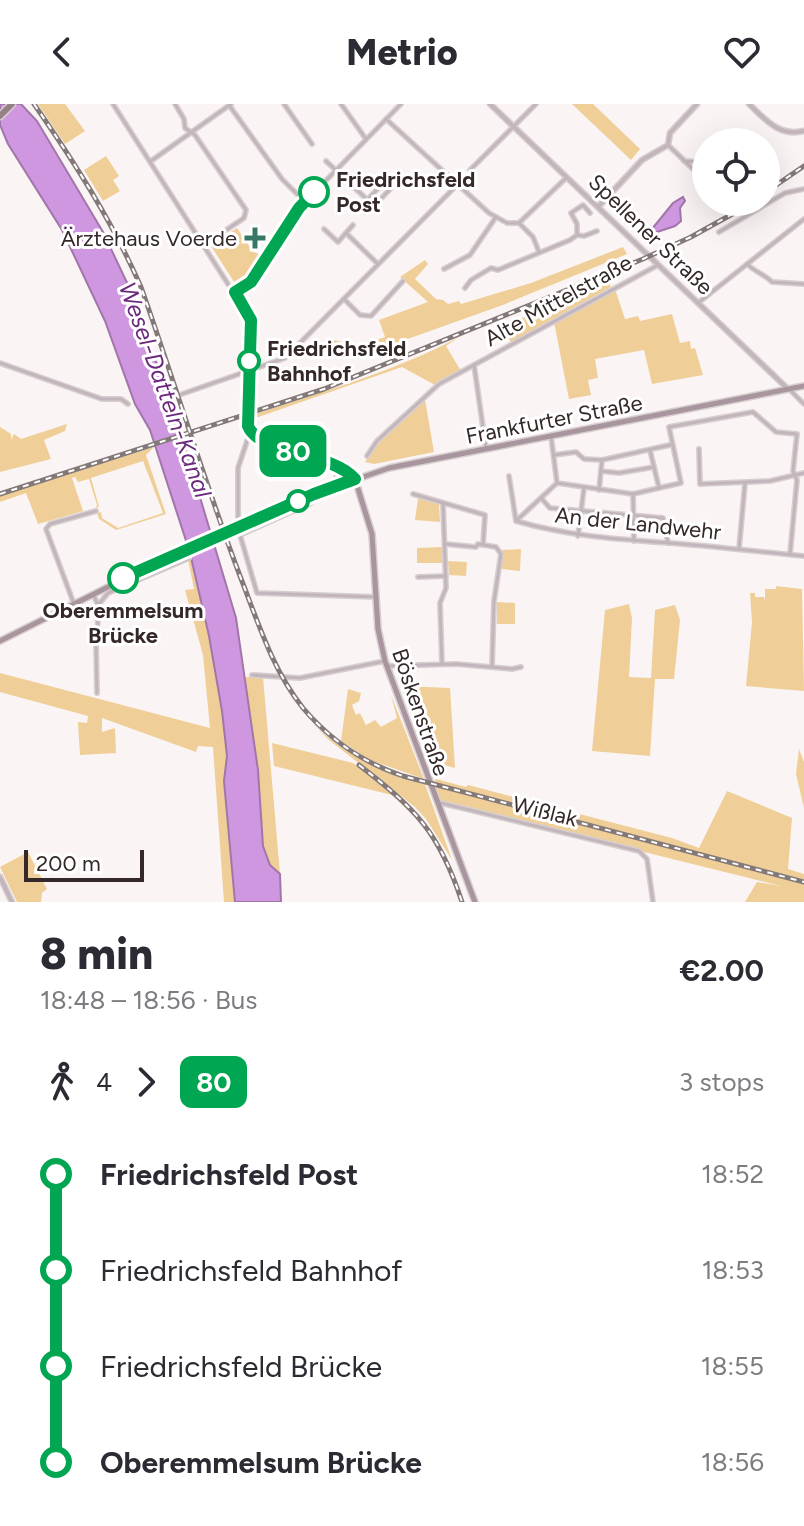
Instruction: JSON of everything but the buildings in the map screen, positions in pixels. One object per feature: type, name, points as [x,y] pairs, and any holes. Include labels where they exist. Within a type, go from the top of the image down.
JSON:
[{"type":"main road","points":[[0,116],[12,104]]},
{"type":"main road","name":"Frankfurter Straße","points":[[0,641],[174,554],[355,479],[404,464],[804,386]]},
{"type":"main road","name":"Böskenstraße","points":[[355,479],[372,534],[378,629],[385,664],[475,902]]},
{"type":"street","points":[[113,104],[251,320],[247,417],[250,432],[238,468],[238,517]]},
{"type":"street","points":[[175,104],[184,119],[185,128],[192,132],[246,214],[204,245]]},
{"type":"street","points":[[284,104],[312,144]]},
{"type":"street","points":[[341,104],[366,139]]},
{"type":"street","points":[[235,292],[251,282],[305,202],[401,104]]},
{"type":"street","name":"Spellener Straße","points":[[490,104],[788,389]]},
{"type":"street","points":[[470,170],[536,104]]},
{"type":"street","points":[[668,145],[670,133],[697,104]]},
{"type":"street","points":[[749,104],[776,129],[789,133],[804,131]]},
{"type":"street","points":[[151,161],[230,105],[282,179],[305,202]]},
{"type":"street","points":[[386,119],[496,217],[513,224],[519,223],[568,176]]},
{"type":"street","points":[[668,145],[684,161]]},
{"type":"street","points":[[599,206],[642,160],[668,145]]},
{"type":"street","points":[[326,161],[374,206]]},
{"type":"street","points":[[365,212],[394,185],[393,179],[387,179],[367,200]]},
{"type":"street","points":[[182,394],[285,358],[458,184]]},
{"type":"street","points":[[719,232],[785,193],[804,189]]},
{"type":"street","points":[[577,235],[577,224],[571,213],[583,205],[590,213]]},
{"type":"street","points":[[444,269],[470,255],[496,217]]},
{"type":"street","points":[[698,303],[804,219]]},
{"type":"street","points":[[519,223],[533,237],[539,252]]},
{"type":"street","points":[[324,229],[338,242],[353,225]]},
{"type":"street","points":[[465,288],[471,280],[491,268],[498,270],[577,235],[597,231]]},
{"type":"street","points":[[346,233],[378,264]]},
{"type":"street","points":[[747,264],[758,275],[767,276],[772,282],[804,284]]},
{"type":"street","name":"Alte Mittelstraße","points":[[367,456],[377,441],[434,389],[658,265]]},
{"type":"street","points":[[344,299],[360,315],[371,316],[403,281]]},
{"type":"street","points":[[0,363],[102,399],[121,399],[128,404]]},
{"type":"street","name":"Alte Mittelstraße","points":[[474,365],[486,449]]},
{"type":"street","points":[[788,389],[804,404]]},
{"type":"street","points":[[557,483],[633,494],[681,483],[669,427],[753,412],[776,432],[797,434],[793,471],[797,480],[790,554]]},
{"type":"street","points":[[250,432],[262,442],[334,464],[355,479]]},
{"type":"street","points":[[551,436],[557,483]]},
{"type":"street","points":[[554,455],[576,452],[584,459],[602,460],[672,445]]},
{"type":"street","points":[[699,449],[700,484],[745,483],[804,473]]},
{"type":"street","points":[[650,450],[659,488]]},
{"type":"street","points":[[599,490],[602,460]]},
{"type":"street","points":[[332,488],[337,477],[334,464]]},
{"type":"street","points":[[601,471],[619,473],[654,467]]},
{"type":"street","points":[[509,476],[516,521]]},
{"type":"street","points":[[516,521],[557,483]]},
{"type":"street","points":[[739,549],[745,483]]},
{"type":"street","points":[[578,536],[584,488]]},
{"type":"street","name":"Frankfurter Straße","points":[[314,494],[311,503],[240,535],[257,593],[377,597]]},
{"type":"street","points":[[413,494],[485,515],[483,545]]},
{"type":"street","points":[[633,494],[634,541]]},
{"type":"street","points":[[541,498],[550,508],[663,518],[668,543]]},
{"type":"street","points":[[442,664],[440,603],[445,593],[446,576],[443,503]]},
{"type":"street","points":[[74,604],[46,529],[50,524],[96,511]]},
{"type":"street","name":"An der Landwehr","points":[[516,521],[578,536],[804,556]]},
{"type":"street","points":[[445,544],[496,547],[501,554],[494,601],[492,667]]},
{"type":"street","points":[[99,604],[108,593],[189,558]]},
{"type":"street","points":[[418,577],[446,576]]},
{"type":"street","points":[[93,594],[99,604],[97,693]]},
{"type":"street","points":[[252,675],[300,678],[385,664],[521,667]]},
{"type":"street","name":"Wißlak","points":[[437,803],[644,853],[653,902]]},
{"type":"street","points":[[0,877],[12,902]]},
{"type":"shaded area","points":[[38,104],[65,104],[85,131],[65,144]]},
{"type":"shaded area","points":[[572,104],[593,104],[640,149],[631,160]]},
{"type":"shaded area","points":[[106,156],[119,176],[113,180],[120,191],[103,201],[84,170]]},
{"type":"shaded area","points":[[237,228],[253,252],[262,255],[249,276],[236,285],[211,246]]},
{"type":"shaded area","points":[[623,247],[627,254],[500,306],[360,356],[331,346],[335,340],[356,347],[385,337],[379,320],[428,302],[400,277],[425,260],[428,264],[415,279],[436,299],[448,304],[459,301],[461,304],[531,283]]},
{"type":"shaded area","points":[[608,280],[611,287],[511,342],[501,327]]},
{"type":"shaded area","points":[[615,289],[625,319],[638,316],[640,321],[672,314],[680,343],[690,341],[703,375],[652,384],[644,350],[595,359],[598,378],[588,380],[591,395],[569,399],[554,322]]},
{"type":"shaded area","points":[[459,337],[446,346],[461,371],[435,385],[402,367],[250,420],[250,416],[383,371]]},
{"type":"shaded area","points":[[434,389],[425,400],[434,452],[374,464],[365,462],[378,442]]},
{"type":"shaded area","points":[[67,424],[65,431],[44,440],[51,459],[0,472],[0,427],[11,434],[11,440],[14,434],[21,439]]},
{"type":"shaded area","points":[[154,447],[146,455],[166,514],[116,530],[99,519],[97,513],[101,512],[102,518],[118,528],[163,513],[143,461],[91,478],[99,507],[96,508],[89,479],[78,482],[75,477],[72,478],[83,511],[38,524],[26,493],[0,502],[0,495]]},
{"type":"shaded area","points":[[418,498],[439,504],[440,522],[415,520]]},
{"type":"shaded area","points":[[442,547],[442,563],[417,563],[417,548]]},
{"type":"shaded area","points":[[521,549],[520,571],[502,569],[502,550]]},
{"type":"shaded area","points":[[190,553],[222,711],[227,756],[224,781],[235,902],[224,902],[213,747],[198,746],[196,752],[102,718],[102,732],[115,728],[116,753],[80,755],[78,722],[87,723],[88,716],[0,692],[0,673],[210,728],[203,655],[185,590],[194,589],[187,554]]},
{"type":"shaded area","points":[[448,561],[467,562],[466,576],[449,575]]},
{"type":"shaded area","points":[[776,586],[802,589],[804,691],[746,686],[752,622],[750,593],[755,593],[755,597],[764,597],[765,601],[765,589],[776,589]]},
{"type":"shaded area","points":[[497,602],[515,603],[515,624],[497,624]]},
{"type":"shaded area","points":[[629,604],[632,618],[629,677],[651,678],[655,610],[675,605],[680,620],[674,679],[655,679],[650,756],[592,751],[605,610]]},
{"type":"shaded area","points":[[245,677],[263,677],[280,874],[270,865],[264,852],[258,770]]},
{"type":"shaded area","points":[[401,686],[450,688],[455,768],[433,762],[429,757]]},
{"type":"shaded area","points":[[348,689],[361,693],[359,701],[352,705],[356,715],[360,713],[366,725],[375,720],[381,727],[397,718],[391,695],[424,779],[370,760],[341,741]]},
{"type":"shaded area","points":[[315,726],[366,762],[425,784],[452,860],[415,807]]},
{"type":"shaded area","points":[[272,743],[353,763],[392,792],[423,824],[392,795],[274,766]]},
{"type":"shaded area","points":[[799,749],[804,762],[804,808],[796,774]]},
{"type":"shaded area","points":[[436,779],[672,838],[699,848],[727,791],[792,818],[788,869],[804,874],[804,902],[745,902],[757,882],[781,886],[441,801],[434,782]]},
{"type":"shaded area","points":[[28,852],[47,889],[42,893],[41,902],[17,902],[0,867]]},
{"type":"water","name":"Wesel-Datteln-Kanal","points":[[0,104],[21,104],[37,121],[103,232],[130,289],[177,420],[236,618],[258,770],[263,846],[270,865],[280,874],[281,902],[235,902],[224,781],[227,756],[222,711],[190,553],[150,430],[135,404],[105,321],[62,230],[8,144],[0,125]]},
{"type":"water","points":[[683,197],[681,221],[654,233],[652,229],[673,203]]},
{"type":"railway","points":[[34,104],[92,193],[141,287],[214,504],[260,628],[292,693],[313,720],[348,749],[403,776],[804,882]]},
{"type":"railway","points":[[780,182],[804,166]]},
{"type":"railway","points":[[0,494],[324,389],[643,259],[729,216]]},
{"type":"railway","points":[[359,765],[396,795],[423,824],[444,857],[462,902]]},
{"type":"bus line","name":"80","points":[[123,578],[355,479],[341,466],[262,442],[256,439],[248,426],[251,320],[235,292],[251,282],[299,208],[314,192]]},
{"type":"place","name":"Friedrichsfeld Post","points":[[314,192]]},
{"type":"place","name":"Ärztehaus Voerde","points":[[255,238]]},
{"type":"place","name":"Friedrichsfeld Bahnhof","points":[[249,361]]},
{"type":"place","name":"Oberemmelsum Brücke","points":[[123,578]]}]
